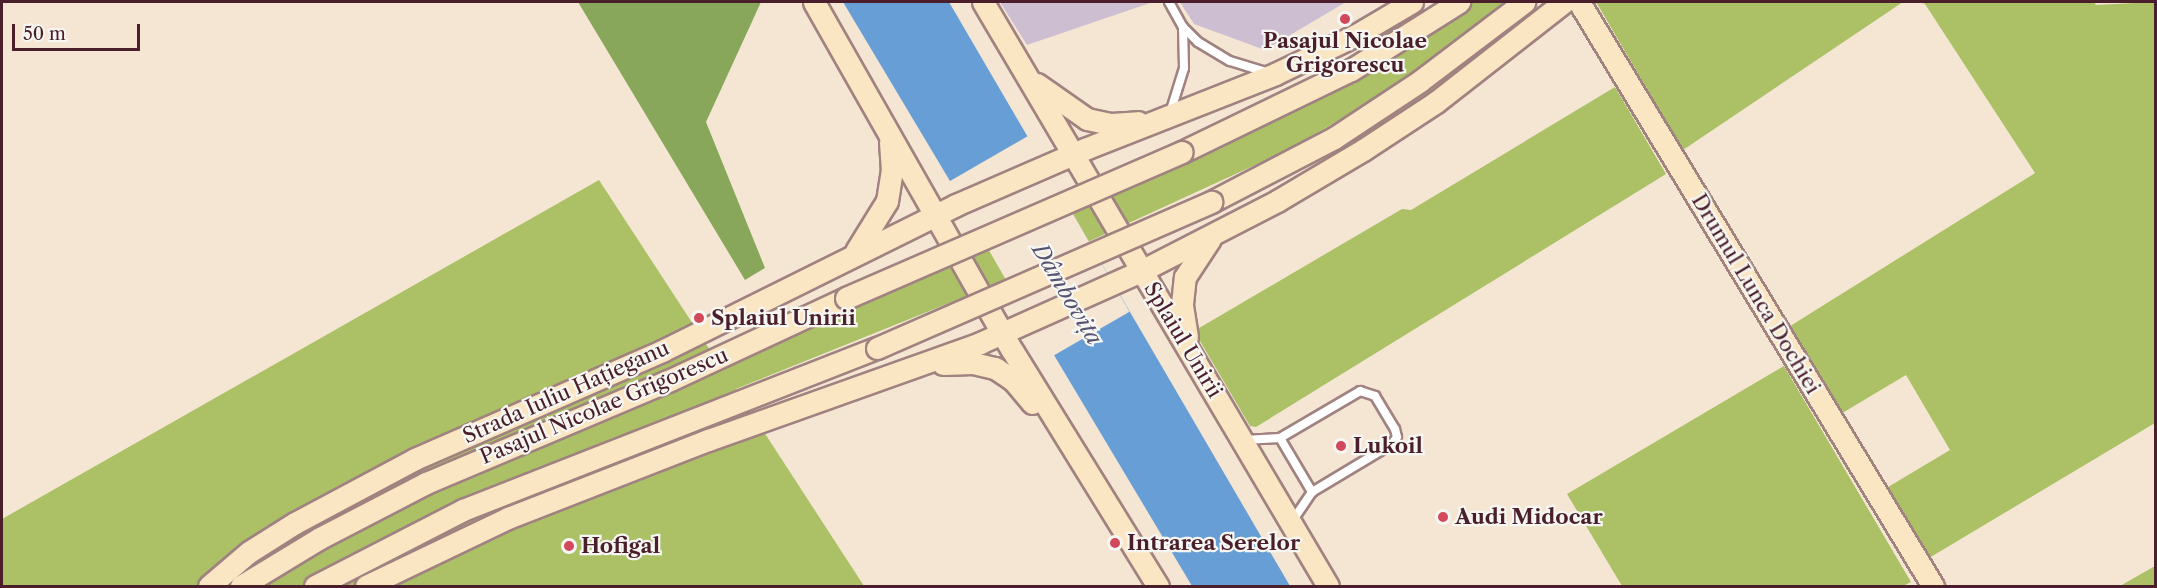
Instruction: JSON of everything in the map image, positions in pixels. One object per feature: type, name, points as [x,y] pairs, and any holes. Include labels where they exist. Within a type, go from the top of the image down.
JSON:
[{"type":"main road","points":[[814,2],[1003,334],[1158,586]]},
{"type":"main road","name":"Splaiul Unirii","points":[[983,2],[1329,586]]},
{"type":"main road","name":"Strada Iuliu Hațieganu","points":[[209,586],[265,542],[363,486],[471,434],[644,359],[934,216],[1073,154],[1275,74],[1356,35],[1412,2]]},
{"type":"main road","name":"Pasajul Nicolae Grigorescu","points":[[241,586],[320,538],[426,483],[668,381],[846,298],[1182,152],[1351,70],[1458,2]]},
{"type":"main road","name":"Pasajul Nicolae Grigorescu","points":[[315,586],[463,510],[877,348],[1211,202],[1343,132],[1420,81],[1524,2]]},
{"type":"main road","points":[[366,586],[445,545],[586,486],[919,367],[1003,334],[1142,271],[1308,184],[1387,135],[1465,80],[1564,2]]},
{"type":"main road","name":"Drumul Lunca Dochiei","points":[[1579,2],[1933,586]]},
{"type":"main road","points":[[1026,75],[1068,107],[1098,122],[1168,117]]},
{"type":"main road","points":[[852,256],[872,231],[886,201],[892,171],[890,136]]},
{"type":"main road","points":[[1190,350],[1182,304],[1185,277],[1216,233]]},
{"type":"main road","points":[[919,367],[973,363],[995,368],[1021,389],[1070,446]]},
{"type":"lane","points":[[1169,2],[1183,27],[1214,53],[1275,74]]},
{"type":"lane","points":[[1168,117],[1184,68],[1183,27]]},
{"type":"lane","points":[[1243,440],[1280,438],[1360,391],[1375,396],[1395,429],[1397,437],[1392,444],[1312,492],[1292,523]]},
{"type":"lane","points":[[1280,438],[1312,492]]},
{"type":"shaded area","points":[[1000,2],[1153,2],[1027,45]]},
{"type":"shaded area","points":[[1180,2],[1346,2],[1265,50],[1194,24]]},
{"type":"green space","points":[[578,2],[761,2],[706,122],[765,268],[745,280]]},
{"type":"green space","points":[[1473,2],[1510,2],[1395,87],[1290,149],[994,285],[736,389],[864,586],[2,586],[2,519],[599,180],[721,367],[1427,32]]},
{"type":"green space","points":[[1596,2],[1903,2],[1683,150]]},
{"type":"green space","points":[[1920,2],[2094,2],[2096,5],[2155,2],[2155,423],[1924,561],[1883,490],[1950,450],[1906,375],[1839,415],[1787,328],[2035,173],[1925,4]]},
{"type":"green space","points":[[1615,87],[1666,174],[1256,427],[1250,426],[1194,331],[1402,209],[1411,210]]},
{"type":"green space","points":[[1784,366],[1911,582],[1903,586],[1622,586],[1567,494]]},
{"type":"green space","points":[[2155,566],[2155,586],[2120,586]]},
{"type":"water","name":"Dâmbovița","points":[[843,2],[949,2],[1290,586],[1192,586]]},
{"type":"pier","points":[[1028,136],[1130,312],[1051,357],[949,182]]},
{"type":"place","name":"Pasajul Nicolae Grigorescu","points":[[1345,19]]},
{"type":"place","name":"Splaiul Unirii","points":[[699,318]]},
{"type":"place","name":"Lukoil","points":[[1341,446]]},
{"type":"place","name":"Audi Midocar","points":[[1443,517]]},
{"type":"place","name":"Intrarea Serelor","points":[[1115,543]]},
{"type":"place","name":"Hofigal","points":[[569,546]]}]
